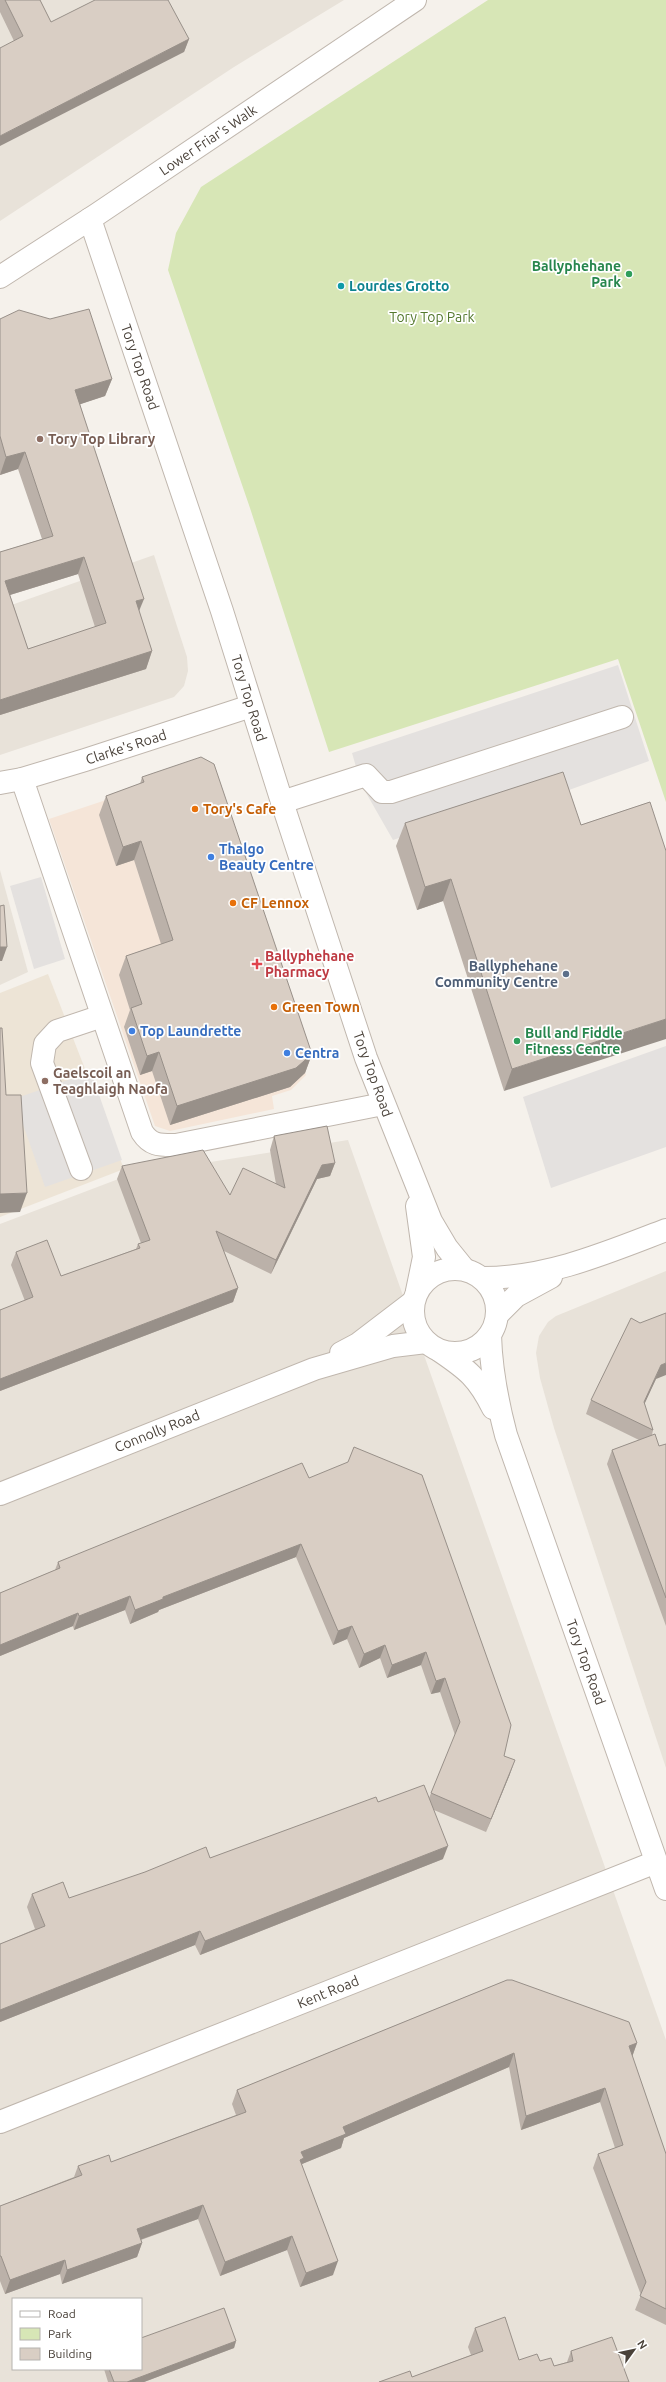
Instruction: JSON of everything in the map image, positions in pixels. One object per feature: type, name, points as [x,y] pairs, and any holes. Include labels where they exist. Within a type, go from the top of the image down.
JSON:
[{"type":"street","name":"Lower Friar's Walk","points":[[0,277],[90,219],[389,7],[415,0]]},
{"type":"street","name":"Tory Top Road","points":[[90,219],[222,611],[282,802],[383,1104],[431,1221],[447,1248],[474,1274]]},
{"type":"street","name":"Clarke's Road","points":[[0,783],[22,779],[251,706]]},
{"type":"street","points":[[282,802],[366,775],[382,792],[391,792],[622,717]]},
{"type":"street","points":[[22,779],[142,1132],[147,1140],[156,1145],[176,1145],[383,1104]]},
{"type":"street","points":[[81,1169],[42,1063],[45,1044],[57,1031],[102,1016]]},
{"type":"street","name":"Tory Top Road","points":[[412,1175],[424,1257],[415,1296]]},
{"type":"street","points":[[573,1265],[516,1296],[498,1314],[490,1335],[480,1345],[467,1351],[453,1353],[433,1346],[414,1323],[415,1296],[426,1280],[437,1272],[451,1268],[474,1274],[507,1278],[536,1274],[573,1265],[666,1230]]},
{"type":"street","points":[[474,1274],[491,1289],[496,1301],[498,1314]]},
{"type":"street","name":"Connolly Road","points":[[314,1368],[358,1344],[415,1296]]},
{"type":"street","name":"Tory Top Road","points":[[490,1335],[492,1375],[506,1435]]},
{"type":"street","name":"Connolly Road","points":[[0,1494],[314,1368],[393,1346],[433,1346]]},
{"type":"street","name":"Tory Top Road","points":[[433,1346],[469,1371],[487,1395],[506,1435],[666,1889]]},
{"type":"street","name":"Kent Road","points":[[0,2122],[656,1862]]},
{"type":"shaded area","points":[[0,0],[344,0],[234,67],[0,221]]},
{"type":"shaded area","points":[[154,555],[187,657],[188,671],[184,686],[174,697],[0,755],[0,609]]},
{"type":"shaded area","points":[[618,665],[649,761],[558,794],[553,786],[393,840],[361,784],[352,753]]},
{"type":"shaded area","points":[[208,781],[306,1075],[291,1090],[272,1096],[274,1109],[170,1131],[155,1126],[49,819],[130,792]]},
{"type":"shaded area","points":[[0,870],[28,972],[0,985]]},
{"type":"shaded area","points":[[41,877],[65,959],[34,969],[10,886]]},
{"type":"shaded area","name":"Gaelscoil an Teaghlaigh Naofa","points":[[48,974],[124,1169],[0,1217],[0,993]]},
{"type":"shaded area","points":[[666,1046],[666,1147],[551,1188],[523,1097]]},
{"type":"shaded area","points":[[91,1072],[122,1160],[45,1187],[14,1099]]},
{"type":"shaded area","points":[[348,1140],[666,2040],[666,2382],[0,2382],[0,1224],[129,1175]]},
{"type":"shaded area","points":[[666,1271],[666,1768],[554,1428],[540,1378],[536,1353],[539,1336],[548,1322],[556,1316]]},
{"type":"green space","name":"Tory Top Park","points":[[488,0],[666,0],[666,802],[618,659],[329,752],[250,508],[168,270],[176,233],[201,187]]},
{"type":"building","points":[[5,0],[40,0],[51,22],[95,0],[168,0],[189,39],[0,136],[0,48],[23,36]]},
{"type":"building","points":[[89,309],[112,379],[75,390],[144,599],[136,601],[152,651],[0,700],[0,552],[53,536],[25,452],[6,457],[0,436],[0,319],[19,310],[50,319]],"holes":[[[84,557],[106,623],[28,649],[5,581]]]},
{"type":"building","points":[[201,757],[214,764],[312,1054],[296,1068],[177,1106],[159,1052],[147,1056],[131,1008],[142,1004],[126,956],[173,940],[141,841],[123,847],[106,796],[144,782],[142,777]]},
{"type":"building","name":"Ballyphehane Community Centre","points":[[563,772],[581,825],[650,802],[666,851],[666,1019],[512,1069],[451,879],[425,887],[405,823]]},
{"type":"building","points":[[4,905],[7,947],[0,947],[0,906]]},
{"type":"building","points":[[0,1028],[2,1028],[6,1095],[21,1095],[27,1193],[0,1194]]},
{"type":"building","points":[[327,1126],[335,1163],[322,1165],[276,1260],[216,1231],[238,1288],[0,1379],[0,1310],[33,1297],[16,1252],[47,1240],[61,1276],[140,1248],[138,1244],[150,1240],[122,1166],[203,1150],[230,1195],[243,1168],[285,1188],[274,1136]]},
{"type":"building","points":[[666,1313],[666,1363],[661,1365],[644,1402],[653,1430],[591,1400],[631,1318],[640,1323]]},
{"type":"building","points":[[655,1434],[659,1446],[666,1444],[666,1598],[612,1450]]},
{"type":"building","points":[[354,1447],[422,1475],[511,1725],[504,1756],[515,1760],[491,1819],[431,1793],[460,1722],[445,1678],[436,1681],[426,1652],[392,1665],[385,1645],[364,1654],[352,1626],[338,1631],[301,1544],[163,1597],[163,1599],[135,1610],[130,1596],[79,1616],[78,1613],[0,1645],[0,1593],[60,1568],[58,1562],[302,1463],[309,1478],[348,1462]]},
{"type":"building","points":[[424,1785],[448,1846],[205,1941],[200,1931],[0,2010],[0,1944],[45,1926],[32,1894],[63,1882],[69,1898],[145,1872],[206,1847],[210,1858],[376,1797],[378,1802]]},
{"type":"building","points":[[507,1980],[512,1980],[629,2022],[637,2043],[629,2046],[666,2154],[666,2309],[640,2296],[646,2282],[598,2154],[623,2145],[605,2088],[526,2116],[514,2053],[343,2127],[346,2134],[301,2152],[304,2158],[300,2160],[338,2261],[306,2273],[292,2236],[225,2262],[203,2205],[137,2229],[142,2243],[67,2270],[65,2260],[10,2280],[0,2256],[0,2206],[82,2175],[78,2166],[109,2155],[111,2162],[246,2112],[237,2090]]},
{"type":"building","points":[[224,2308],[236,2341],[127,2382],[114,2382],[109,2370],[142,2370],[142,2338]]},
{"type":"building","points":[[505,2317],[519,2360],[537,2354],[540,2361],[551,2358],[554,2366],[573,2361],[571,2351],[612,2337],[629,2382],[379,2382],[410,2371],[412,2377],[483,2351],[475,2328]]},
{"type":"place","name":"Ballyphehane Park","points":[[629,274]]},
{"type":"place","name":"Lourdes Grotto","points":[[341,286]]},
{"type":"place","name":"Tory Top Library","points":[[40,439]]},
{"type":"place","name":"Tory's Cafe","points":[[195,809]]},
{"type":"place","name":"Thalgo Beauty Centre","points":[[211,857]]},
{"type":"place","name":"CF Lennox","points":[[233,903]]},
{"type":"place","name":"Ballyphehane Pharmacy","points":[[257,964]]},
{"type":"place","name":"Ballyphehane Community Centre","points":[[566,974]]},
{"type":"place","name":"Green Town","points":[[274,1007]]},
{"type":"place","name":"Top Laundrette","points":[[132,1031]]},
{"type":"place","name":"Bull and Fiddle Fitness Centre","points":[[517,1041]]},
{"type":"place","name":"Centra","points":[[287,1053]]},
{"type":"place","name":"Gaelscoil an Teaghlaigh Naofa","points":[[45,1081]]}]
